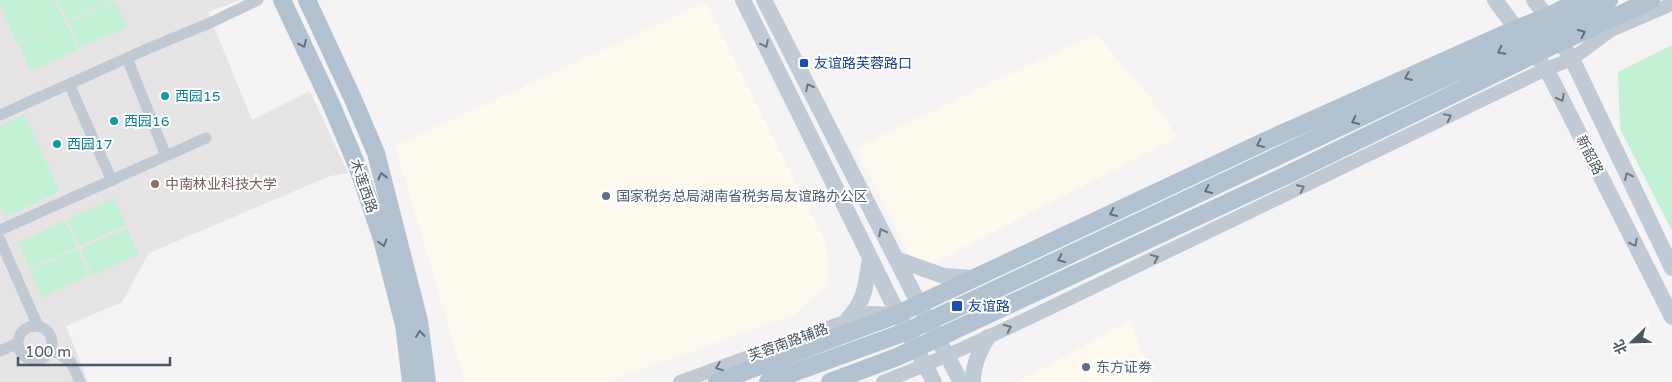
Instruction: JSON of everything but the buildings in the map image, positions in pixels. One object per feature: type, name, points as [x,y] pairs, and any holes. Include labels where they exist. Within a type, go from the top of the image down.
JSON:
[{"type":"main road","name":"木莲西路","points":[[282,0],[332,104],[358,168],[382,240],[404,325],[411,382]]},
{"type":"main road","name":"木莲西路","points":[[307,0],[354,99],[376,153],[418,321],[426,382]]},
{"type":"main road","points":[[743,0],[870,258],[934,382]]},
{"type":"main road","points":[[764,0],[919,304],[930,321],[961,382]]},
{"type":"main road","name":"新韶路","points":[[1495,0],[1546,69],[1672,317]]},
{"type":"main road","name":"新韶路","points":[[1534,0],[1560,43],[1572,58],[1672,268]]},
{"type":"main road","points":[[1549,23],[1580,0]]},
{"type":"main road","points":[[717,382],[898,314],[1272,138],[1520,34],[1609,0]]},
{"type":"main road","points":[[854,382],[916,347],[1289,174],[1535,54],[1651,0]]},
{"type":"main road","points":[[768,382],[908,331],[930,321],[1520,34]]},
{"type":"main road","points":[[847,320],[856,311],[864,294],[870,258]]},
{"type":"main road","points":[[896,259],[944,276],[975,278]]},
{"type":"main road","points":[[793,373],[824,329]]},
{"type":"main road","points":[[972,382],[973,369],[988,337]]},
{"type":"main road","points":[[830,382],[897,357]]},
{"type":"street","points":[[0,115],[258,0]]},
{"type":"street","points":[[883,382],[925,366],[988,337],[1288,195],[1572,58],[1611,30],[1672,4]]},
{"type":"street","points":[[127,58],[166,156]]},
{"type":"street","points":[[69,84],[112,181]]},
{"type":"street","points":[[0,230],[206,138]]},
{"type":"street","points":[[0,240],[38,326],[48,332],[51,338],[50,349],[43,357],[32,359],[23,354],[18,343],[19,337],[26,328],[38,326]]},
{"type":"street","name":"芙蓉南路辅路","points":[[680,382],[869,312],[898,314]]},
{"type":"street","points":[[0,351],[18,343]]},
{"type":"street","points":[[50,349],[71,362],[80,382]]},
{"type":"shaded area","name":"中南林业科技大学","points":[[0,0],[241,0],[208,12],[252,120],[310,91],[348,173],[330,176],[149,253],[122,302],[66,326],[88,382],[0,382]]},
{"type":"shaded area","name":"国家税务总局湖南省税务局友谊路办公区","points":[[706,2],[827,245],[828,285],[793,315],[606,382],[465,382],[395,146]]},
{"type":"shaded area","points":[[1096,34],[1147,93],[1178,137],[918,271],[856,148]]},
{"type":"shaded area","points":[[1130,320],[1153,382],[1018,382]]},
{"type":"green space","points":[[0,0],[55,0],[65,23],[18,44],[0,4]]},
{"type":"green space","points":[[57,0],[114,0],[67,21]]},
{"type":"green space","points":[[115,1],[127,27],[79,48],[68,22]]},
{"type":"green space","points":[[66,23],[78,50],[31,71],[19,45]]},
{"type":"green space","points":[[1672,45],[1672,231],[1620,129],[1618,72]]},
{"type":"green space","points":[[24,115],[60,191],[6,217],[0,204],[0,126]]},
{"type":"green space","points":[[114,198],[126,225],[79,246],[67,220]]},
{"type":"green space","points":[[65,221],[77,247],[30,269],[18,243]]},
{"type":"green space","points":[[127,228],[139,254],[92,275],[80,249]]},
{"type":"green space","points":[[77,249],[89,275],[42,297],[30,271]]},
{"type":"place","name":"友谊路芙蓉路口","points":[[804,63]]},
{"type":"place","name":"西园15","points":[[165,96]]},
{"type":"place","name":"西园16","points":[[114,121]]},
{"type":"place","name":"西园17","points":[[57,144]]},
{"type":"place","name":"中南林业科技大学","points":[[155,184]]},
{"type":"place","name":"国家税务总局湖南省税务局友谊路办公区","points":[[606,196]]},
{"type":"place","name":"友谊路","points":[[957,306]]},
{"type":"place","name":"东方证劵","points":[[1086,367]]}]
